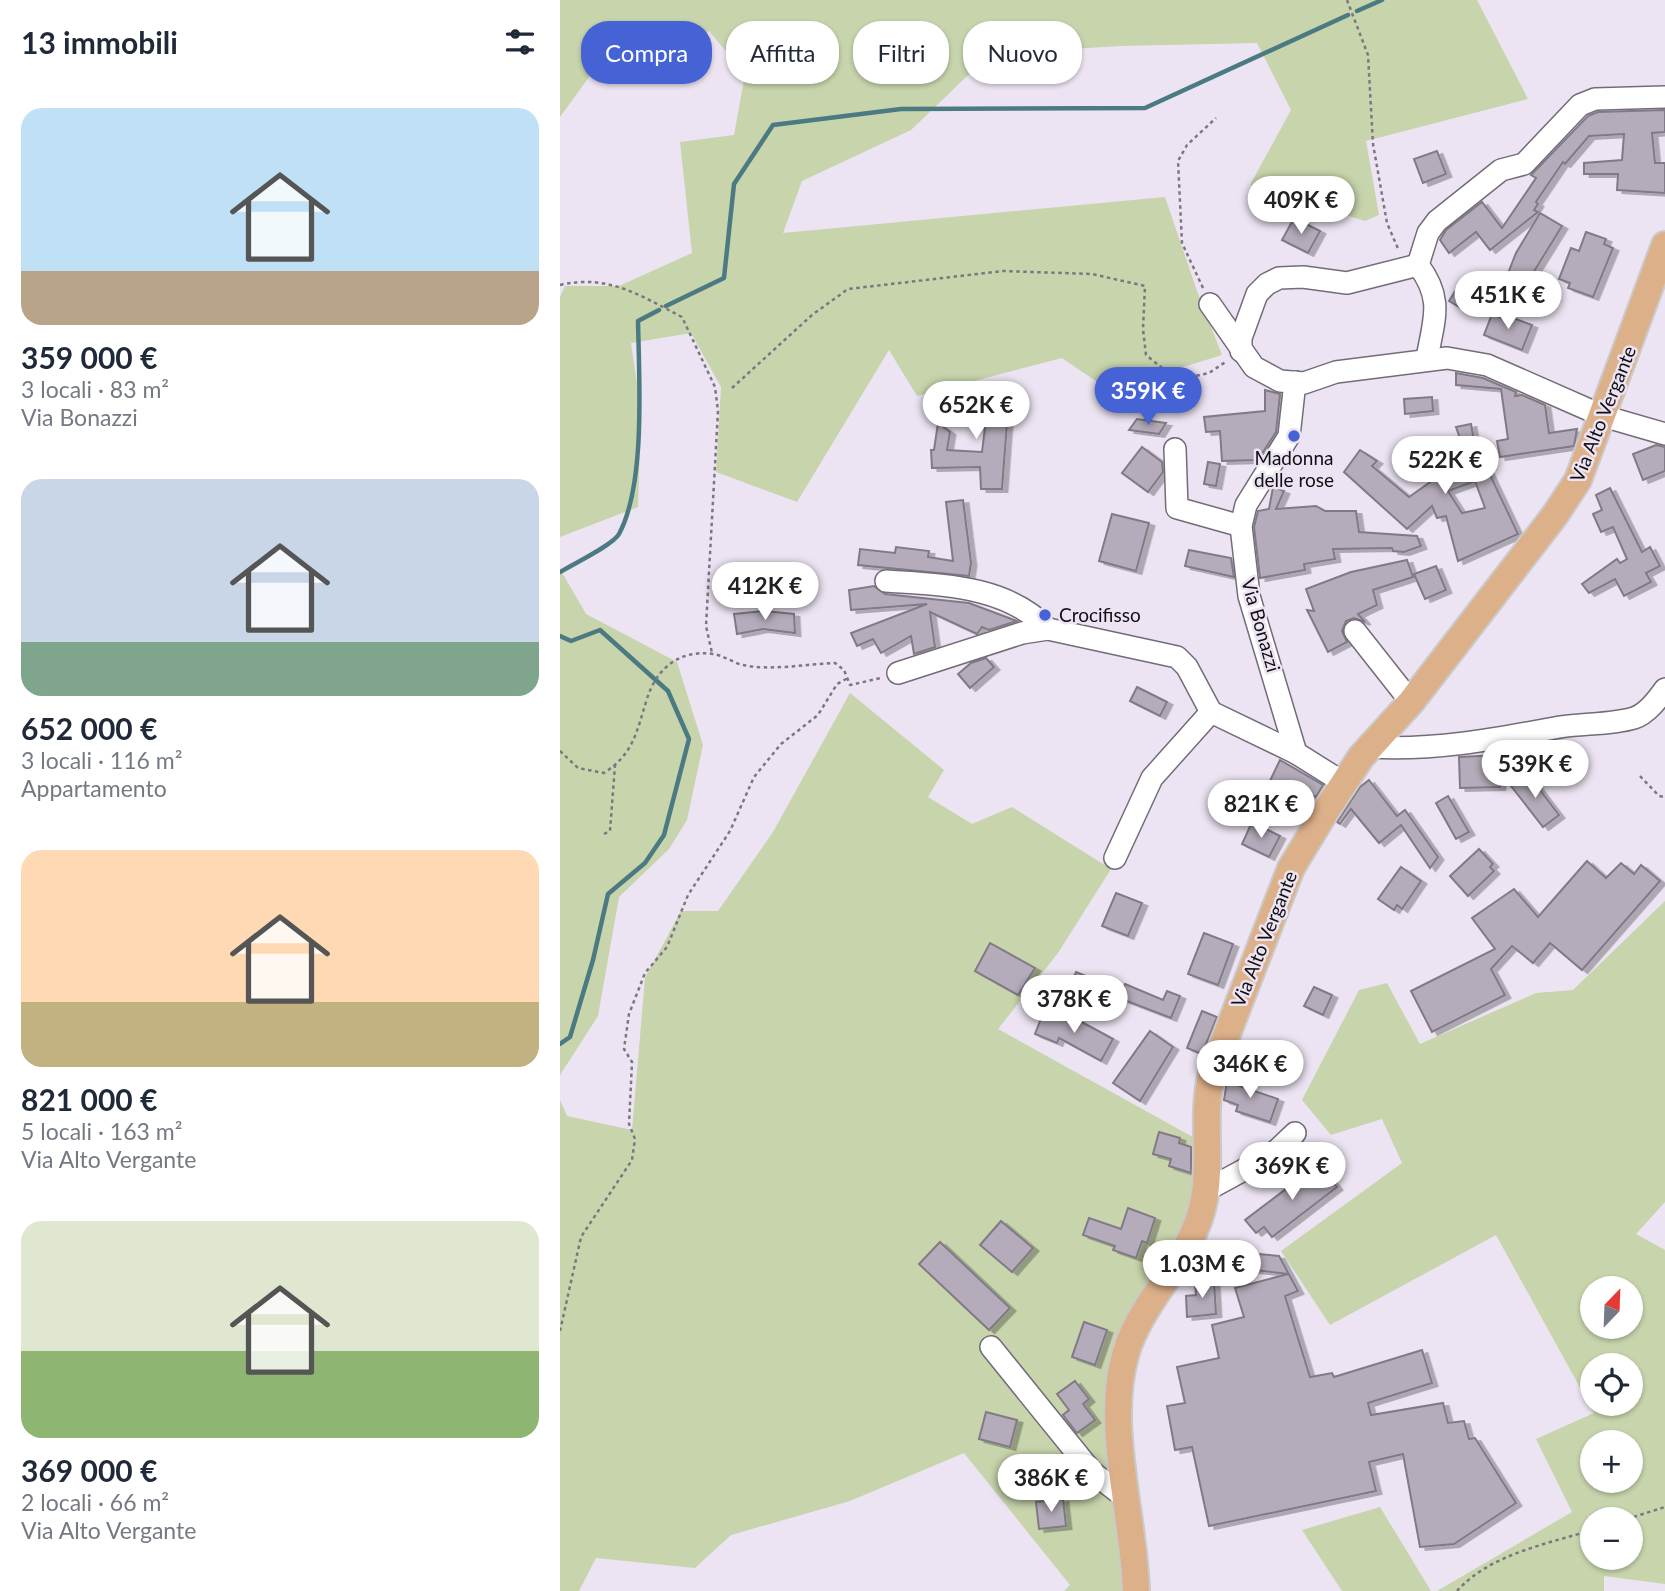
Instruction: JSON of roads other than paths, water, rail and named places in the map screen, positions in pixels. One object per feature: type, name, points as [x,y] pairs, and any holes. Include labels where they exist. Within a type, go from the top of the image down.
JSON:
[{"type":"main road","name":"Via Alto Vergante","points":[[1136,1591],[1120,1399],[1127,1350],[1191,1239],[1199,1219],[1205,1191],[1206,1108],[1212,1073],[1291,868],[1344,783],[1411,702],[1568,498],[1588,459],[1665,245]]},
{"type":"street","points":[[1241,351],[1241,338],[1257,294],[1267,284],[1279,278],[1303,277],[1347,283],[1411,266],[1437,221],[1501,170],[1524,164],[1580,105],[1595,99],[1665,97]]},
{"type":"street","points":[[1411,266],[1434,288],[1436,314],[1427,358]]},
{"type":"street","points":[[1210,304],[1254,367],[1280,381],[1304,383],[1335,372],[1427,358],[1447,358],[1487,365],[1603,416],[1665,433]]},
{"type":"street","name":"Via Bonazzi","points":[[1294,382],[1289,436],[1246,505],[1241,526],[1250,596],[1296,753]]},
{"type":"street","points":[[1175,449],[1177,508],[1241,526]]},
{"type":"street","points":[[886,581],[978,590],[1036,617],[1048,629]]},
{"type":"street","points":[[898,673],[1022,633],[1048,629],[1177,657],[1187,667],[1211,712],[1296,753],[1344,783]]},
{"type":"street","points":[[1355,631],[1411,702]]},
{"type":"street","points":[[1373,746],[1396,750],[1487,743],[1561,724],[1636,718],[1657,701],[1665,689]]},
{"type":"street","points":[[1115,858],[1152,778],[1211,712]]},
{"type":"street","points":[[1205,1191],[1273,1154],[1295,1133]]},
{"type":"street","points":[[991,1347],[1092,1472],[1127,1499]]},
{"type":"waterway","points":[[1357,11],[1382,0]]},
{"type":"waterway","points":[[666,306],[724,278],[734,184],[773,125],[901,109],[1145,108],[1348,15]]},
{"type":"waterway","points":[[560,572],[615,538],[628,513],[634,488],[639,430],[638,321],[659,310]]},
{"type":"waterway","points":[[560,636],[571,641],[600,630],[668,691],[689,739],[664,835],[645,863],[608,894],[593,960],[570,1037],[560,1044]]},
{"type":"place","name":"Madonna delle rose","points":[[1294,436]]},
{"type":"place","name":"Crocifisso","points":[[1045,615]]}]
